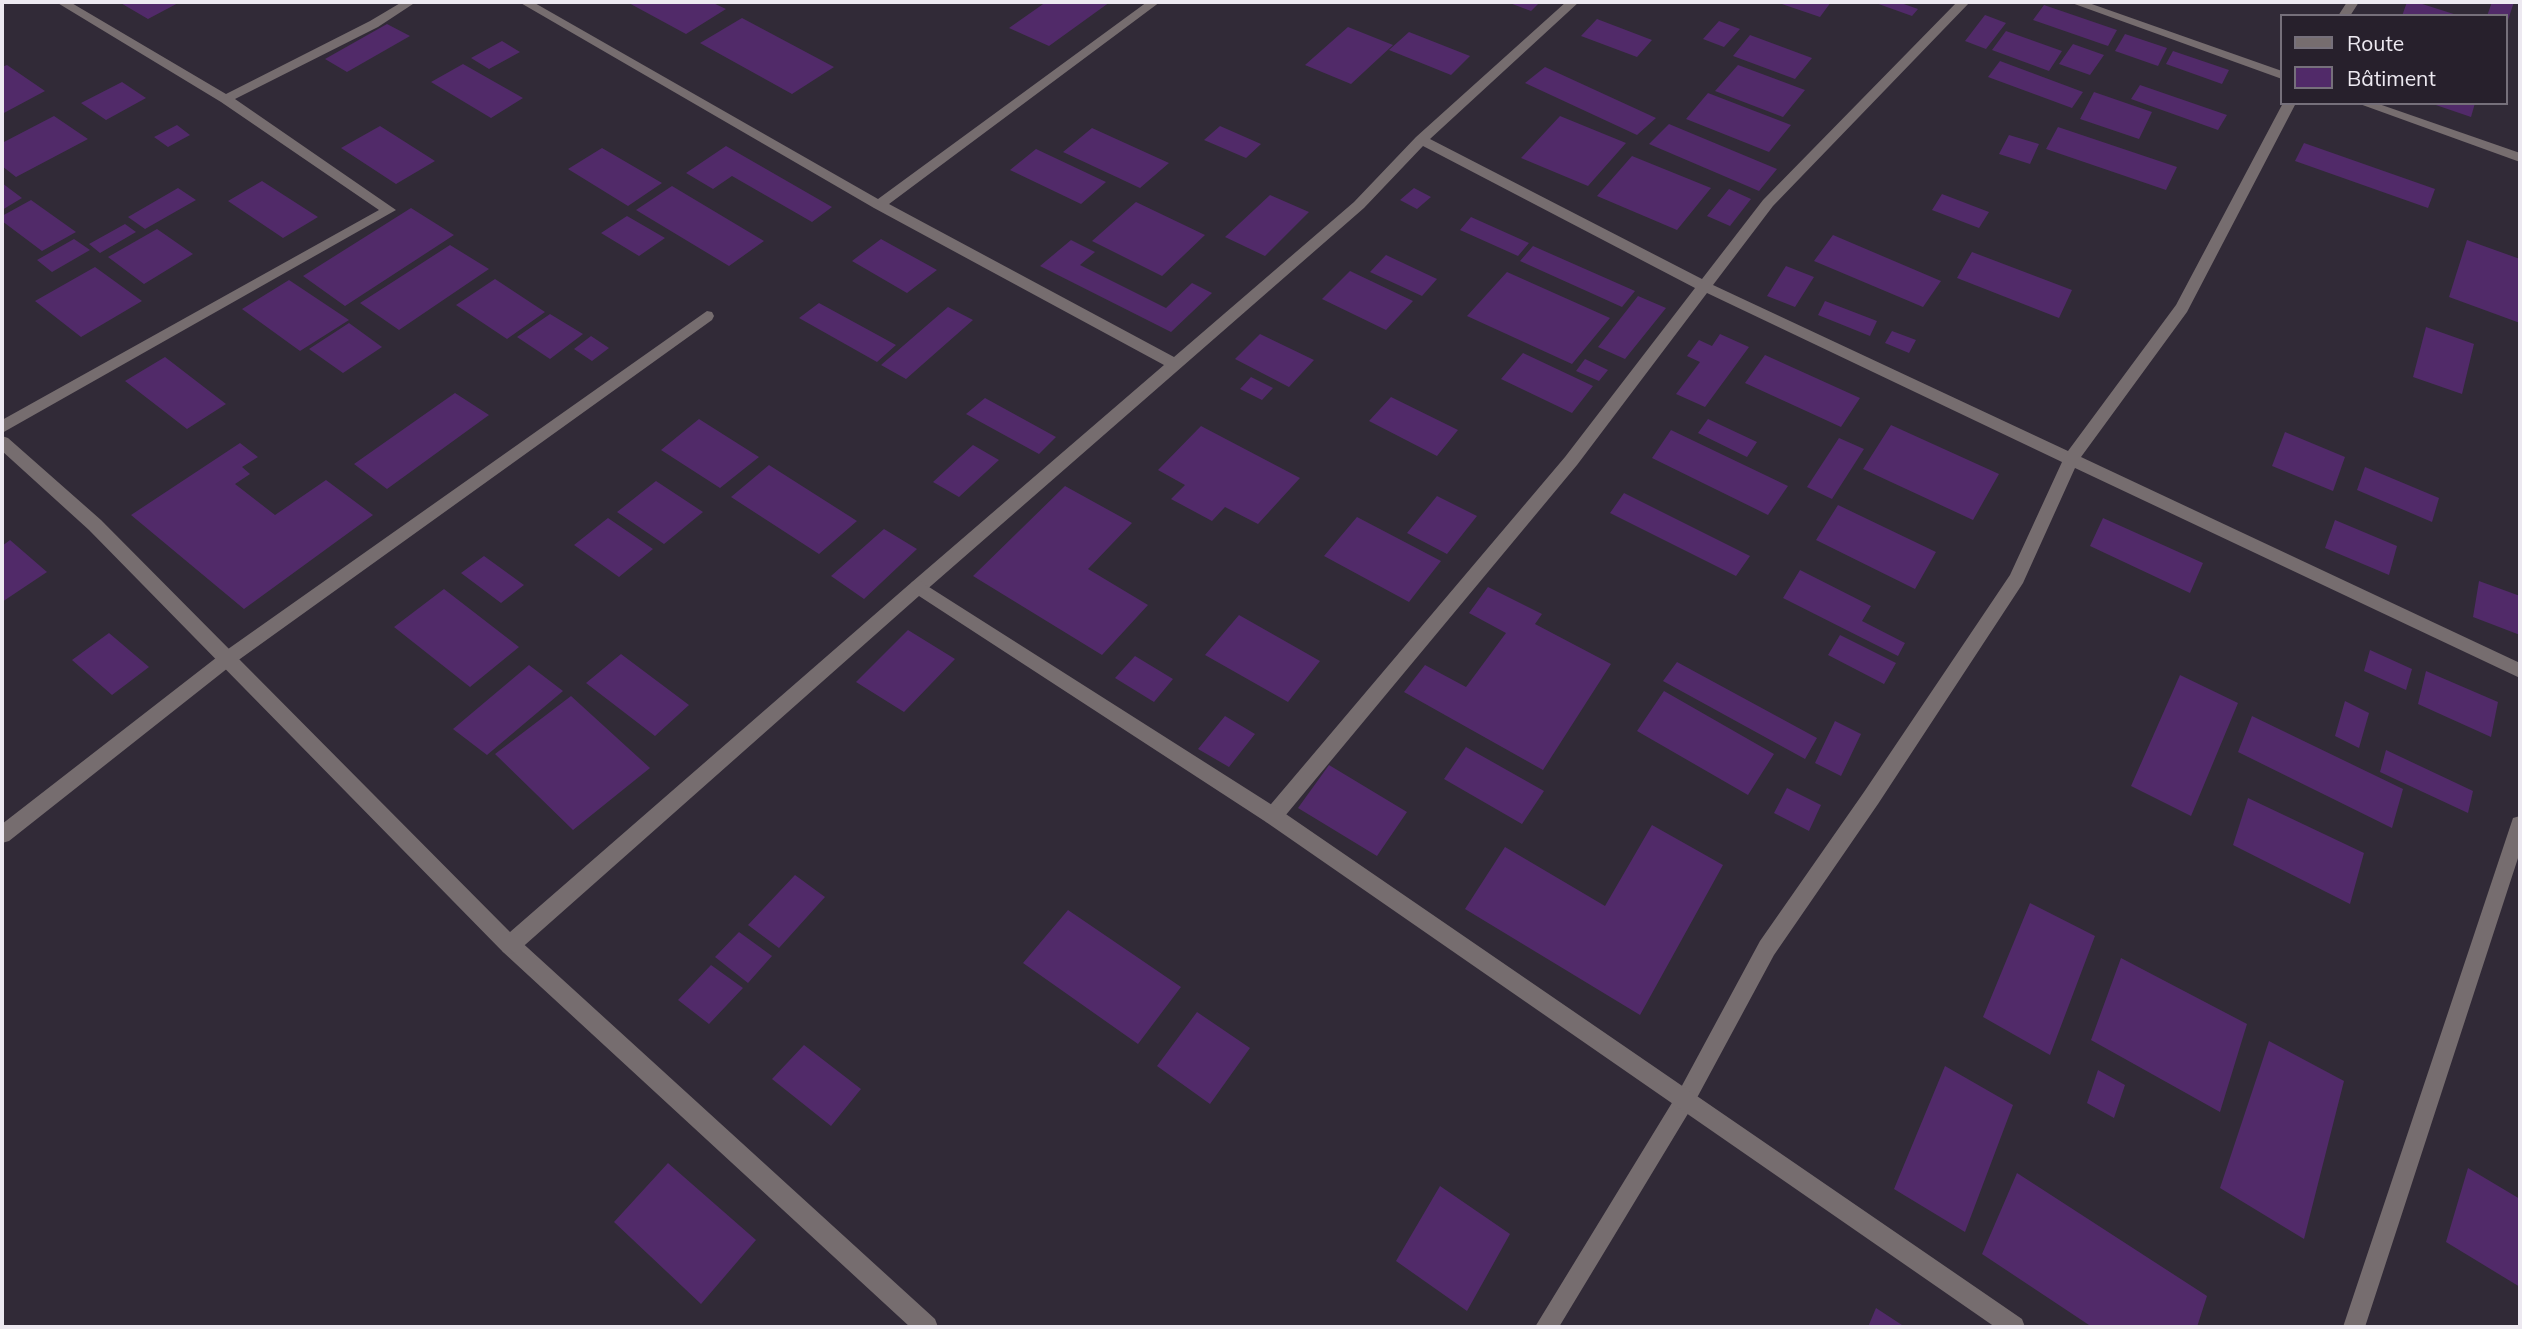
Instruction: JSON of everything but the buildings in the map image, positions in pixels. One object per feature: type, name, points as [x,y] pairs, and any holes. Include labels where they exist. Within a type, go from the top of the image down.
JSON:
[{"type":"street","points":[[2,427],[389,209],[226,99],[62,2]]},
{"type":"street","points":[[226,99],[374,24],[410,2]]},
{"type":"street","points":[[525,2],[879,205],[1175,365]]},
{"type":"street","points":[[879,205],[1154,2]]},
{"type":"street","points":[[510,945],[1359,205],[1421,140],[1573,2]]},
{"type":"street","points":[[1273,816],[1571,461],[1768,203],[1964,2]]},
{"type":"street","points":[[2075,2],[2280,74]]},
{"type":"street","points":[[1546,1327],[1685,1100],[1767,948],[2017,579],[2071,459],[2182,308],[2289,105]]},
{"type":"street","points":[[2369,105],[2520,158]]},
{"type":"street","points":[[1421,140],[1704,286],[2520,671]]},
{"type":"street","points":[[2,835],[227,659],[707,316]]},
{"type":"street","points":[[2,442],[95,525],[510,945],[927,1327]]},
{"type":"street","points":[[918,587],[1273,816],[2014,1327]]},
{"type":"street","points":[[2354,1327],[2520,824]]}]
